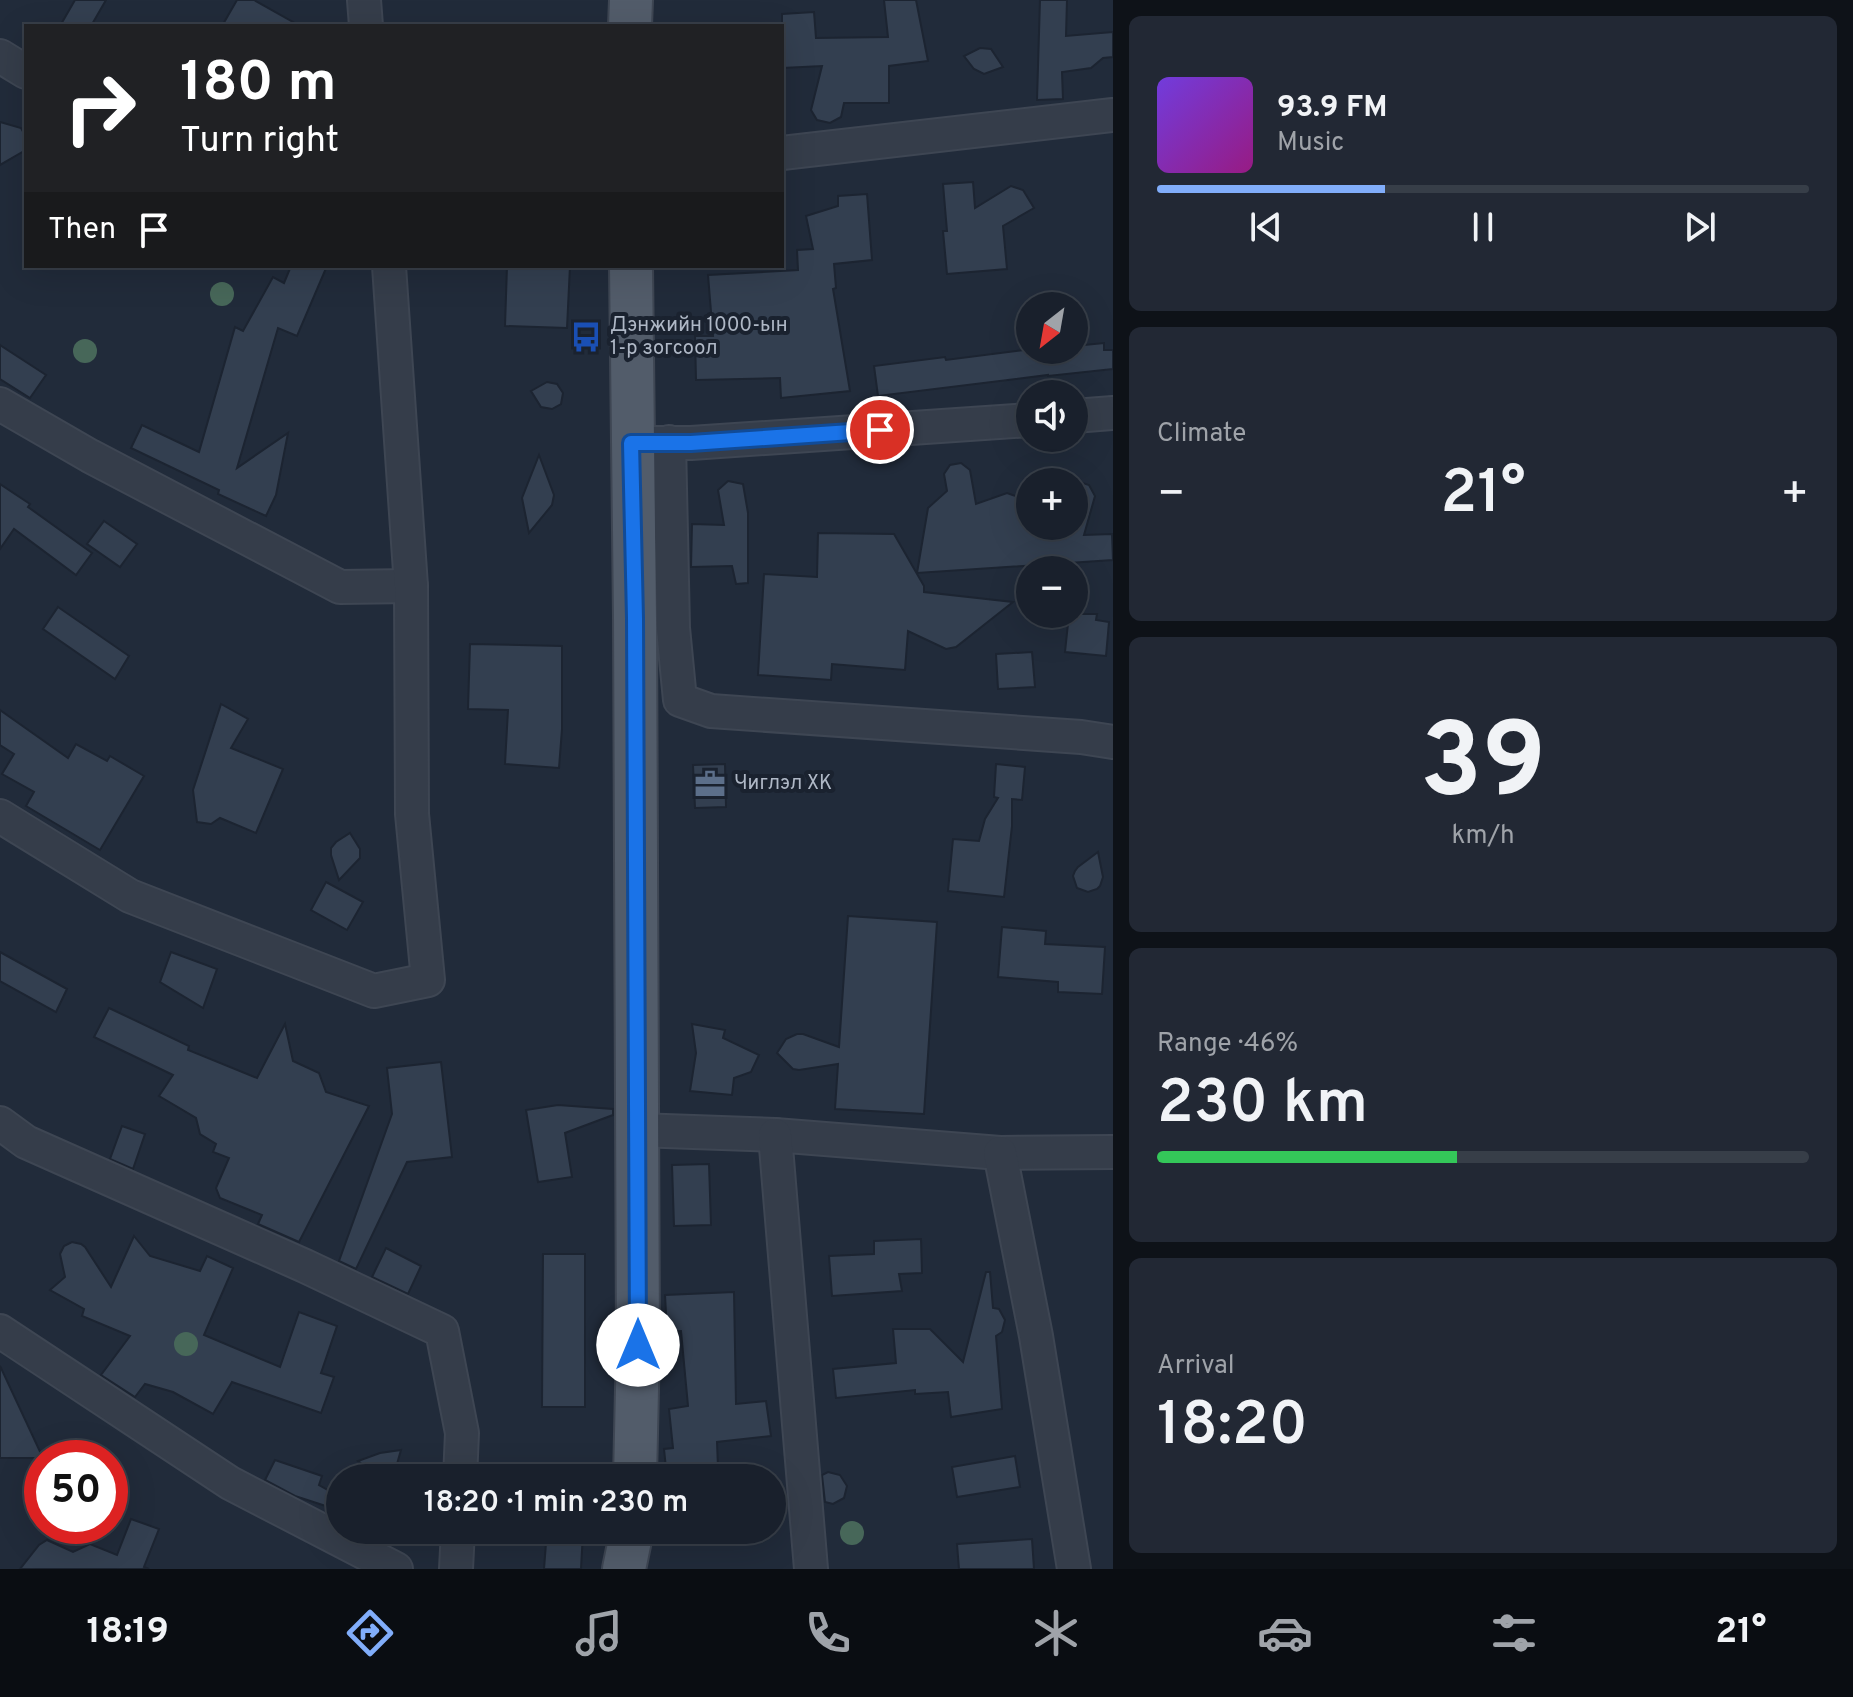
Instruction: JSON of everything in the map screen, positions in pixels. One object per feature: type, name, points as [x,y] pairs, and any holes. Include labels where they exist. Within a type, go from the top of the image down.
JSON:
[{"type":"main road","points":[[630,24],[631,0]]},
{"type":"main road","points":[[631,268],[650,443],[635,634],[638,1345],[635,1464]]},
{"type":"main road","points":[[624,1569],[629,1544]]},
{"type":"street","points":[[364,0],[366,24]]},
{"type":"street","points":[[0,56],[24,71]]},
{"type":"street","points":[[784,153],[1113,115]]},
{"type":"street","points":[[0,816],[130,896],[374,991],[428,980],[412,814],[411,586],[389,268]]},
{"type":"street","points":[[0,404],[90,456],[340,587],[411,586]]},
{"type":"street","points":[[1088,415],[1113,413]]},
{"type":"street","points":[[1016,421],[691,443],[650,443],[680,700],[711,711],[1113,742]]},
{"type":"street","points":[[0,1123],[26,1142],[305,1266],[442,1331],[462,1433],[461,1464]]},
{"type":"street","points":[[637,1130],[775,1135],[1000,1153],[1113,1152]]},
{"type":"street","points":[[775,1135],[811,1569]]},
{"type":"street","points":[[1000,1153],[1036,1336],[1074,1569]]},
{"type":"street","points":[[0,1331],[230,1483],[396,1569]]},
{"type":"street","points":[[456,1569],[457,1544]]},
{"type":"building","points":[[75,0],[106,0],[92,24],[61,24]]},
{"type":"building","points":[[237,0],[254,0],[296,24],[223,24]]},
{"type":"building","points":[[884,0],[916,0],[928,61],[889,66],[889,103],[844,103],[841,117],[830,123],[817,120],[811,110],[822,66],[784,68],[782,14],[814,12],[816,38],[888,37]]},
{"type":"building","points":[[1040,0],[1067,0],[1066,36],[1113,32],[1113,57],[1103,58],[1091,68],[1062,72],[1063,99],[1037,100]]},
{"type":"building","points":[[980,48],[991,49],[1003,67],[984,74],[974,69],[964,56]]},
{"type":"building","points":[[0,122],[21,128],[24,151],[0,165]]},
{"type":"building","points":[[973,182],[975,208],[1011,186],[1023,190],[1034,208],[1003,226],[1007,269],[947,274],[943,184]]},
{"type":"building","points":[[867,194],[872,260],[834,264],[836,288],[833,289],[850,391],[781,398],[780,378],[696,380],[695,336],[713,336],[708,275],[798,270],[797,250],[813,249],[806,216],[838,206],[838,196]]},
{"type":"building","points":[[290,268],[326,268],[297,336],[278,328],[237,468],[288,433],[276,495],[266,516],[131,448],[142,425],[199,452],[235,327],[243,331],[273,277],[284,283]]},
{"type":"building","points":[[507,268],[570,268],[567,328],[505,326]]},
{"type":"building","points":[[1104,343],[1104,350],[1113,350],[1113,369],[878,396],[874,366],[1016,351],[1016,364],[1088,364],[1088,345]]},
{"type":"building","points":[[0,345],[46,375],[30,398],[0,379]]},
{"type":"building","points":[[547,382],[557,384],[563,393],[561,404],[552,409],[541,407],[531,391]]},
{"type":"building","points":[[539,455],[554,495],[552,505],[529,533],[522,498]]},
{"type":"building","points":[[961,463],[970,470],[976,504],[1007,493],[1016,496],[1016,540],[1088,540],[1088,535],[1112,534],[1113,560],[1088,562],[1088,556],[1016,556],[1016,566],[917,573],[928,508],[947,491],[944,474],[950,465]]},
{"type":"building","points":[[728,481],[743,484],[748,513],[748,583],[736,584],[732,566],[691,567],[692,524],[724,525],[718,490]]},
{"type":"building","points":[[0,484],[92,553],[76,575],[14,529],[0,549]]},
{"type":"building","points":[[1088,485],[1095,496],[1088,521]]},
{"type":"building","points":[[104,521],[137,544],[120,567],[87,544]]},
{"type":"building","points":[[818,533],[894,534],[924,586],[924,592],[1013,602],[956,647],[946,649],[908,631],[905,670],[832,664],[831,680],[758,675],[764,574],[817,577]]},
{"type":"building","points":[[58,607],[129,656],[115,679],[43,629]]},
{"type":"building","points":[[1088,614],[1097,614],[1096,620],[1109,622],[1106,656],[1065,652],[1068,628],[1088,628]]},
{"type":"building","points":[[470,644],[562,646],[559,768],[505,764],[508,710],[468,709]]},
{"type":"building","points":[[1032,652],[1035,687],[998,689],[996,654]]},
{"type":"building","points":[[221,704],[248,719],[231,748],[283,769],[256,833],[220,818],[211,824],[197,822],[193,790]]},
{"type":"building","points":[[0,710],[68,758],[76,744],[107,761],[110,756],[144,776],[100,850],[26,806],[34,792],[2,774],[14,754],[0,745]]},
{"type":"building","points":[[725,764],[726,807],[695,808],[693,765]]},
{"type":"building","points":[[996,764],[1025,767],[1022,800],[1012,799],[1004,897],[948,891],[953,839],[979,841],[985,819],[998,798],[994,797]]},
{"type":"building","points":[[350,833],[360,849],[360,858],[339,880],[331,848]]},
{"type":"building","points":[[1098,852],[1103,877],[1100,886],[1088,892],[1077,888],[1073,876],[1075,871]]},
{"type":"building","points":[[326,882],[363,902],[347,930],[311,910]]},
{"type":"building","points":[[848,916],[937,922],[924,1114],[835,1109],[838,1064],[793,1069],[777,1053],[786,1039],[797,1034],[839,1047]]},
{"type":"building","points":[[1002,927],[1046,931],[1045,944],[1105,947],[1102,994],[1058,992],[1058,982],[998,977]]},
{"type":"building","points":[[0,952],[67,989],[56,1012],[0,981]]},
{"type":"building","points":[[171,952],[217,969],[203,1008],[160,982]]},
{"type":"building","points":[[109,1008],[189,1046],[188,1050],[257,1078],[285,1024],[293,1061],[319,1073],[326,1092],[369,1106],[299,1242],[258,1224],[262,1215],[220,1198],[216,1188],[229,1158],[213,1152],[216,1144],[200,1134],[196,1118],[159,1096],[173,1075],[94,1037]]},
{"type":"building","points":[[692,1024],[725,1030],[723,1038],[759,1055],[751,1072],[734,1078],[732,1095],[690,1091],[696,1053]]},
{"type":"building","points":[[441,1062],[452,1157],[407,1162],[356,1269],[339,1261],[392,1114],[387,1068]]},
{"type":"building","points":[[558,1105],[613,1109],[613,1115],[565,1133],[572,1177],[538,1182],[526,1110]]},
{"type":"building","points":[[122,1126],[145,1134],[133,1169],[110,1159]]},
{"type":"building","points":[[709,1164],[711,1225],[674,1226],[672,1165]]},
{"type":"building","points":[[134,1236],[150,1256],[200,1271],[207,1256],[233,1268],[204,1335],[280,1367],[299,1312],[337,1326],[321,1373],[334,1377],[321,1413],[232,1382],[213,1414],[173,1392],[145,1384],[135,1397],[101,1375],[130,1336],[82,1316],[84,1309],[50,1290],[65,1277],[60,1254],[64,1246],[72,1242],[85,1247],[111,1287]]},
{"type":"building","points":[[921,1239],[922,1273],[899,1274],[902,1291],[832,1296],[829,1256],[874,1254],[874,1241]]},
{"type":"building","points":[[386,1248],[421,1266],[408,1294],[372,1277]]},
{"type":"building","points":[[543,1254],[585,1254],[585,1407],[542,1407]]},
{"type":"building","points":[[986,1272],[990,1272],[993,1308],[999,1309],[1005,1320],[1002,1332],[996,1336],[1002,1409],[951,1417],[948,1392],[915,1394],[915,1390],[836,1398],[833,1369],[896,1363],[893,1329],[930,1329],[963,1362]]},
{"type":"building","points":[[734,1292],[736,1404],[766,1401],[771,1436],[717,1442],[718,1464],[666,1464],[664,1449],[673,1448],[669,1409],[688,1406],[681,1331],[667,1332],[665,1295]]},
{"type":"building","points":[[0,1366],[35,1440],[24,1440],[24,1458],[0,1458]]},
{"type":"building","points":[[401,1450],[397,1464],[362,1464],[358,1461]]},
{"type":"building","points":[[1015,1456],[1020,1487],[957,1497],[952,1467]]},
{"type":"building","points":[[275,1460],[322,1476],[319,1485],[326,1489],[326,1506],[295,1496],[265,1480]]},
{"type":"building","points":[[828,1472],[840,1475],[847,1486],[844,1498],[833,1504],[825,1502],[822,1475]]},
{"type":"building","points":[[131,1519],[159,1529],[144,1567],[149,1569],[20,1569],[41,1544],[56,1544],[73,1552],[90,1544],[117,1555],[121,1544],[128,1544]]},
{"type":"building","points":[[1032,1539],[1034,1569],[959,1569],[957,1544]]},
{"type":"building","points":[[546,1544],[582,1544],[581,1569],[544,1569]]},
{"type":"place","name":"Дэнжийн 1000-ын 1-р зогсоол","points":[[586,337]]},
{"type":"place","name":"Чиглэл ХК","points":[[710,784]]},
{"type":"route","points":[[638,1345],[635,618],[631,443],[691,443],[880,430]]}]
